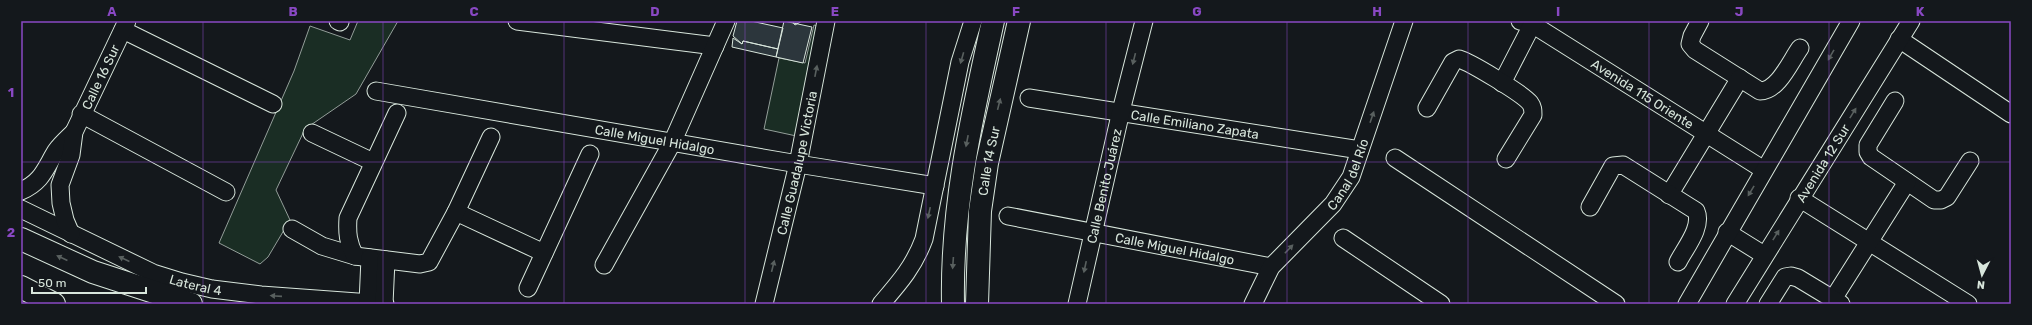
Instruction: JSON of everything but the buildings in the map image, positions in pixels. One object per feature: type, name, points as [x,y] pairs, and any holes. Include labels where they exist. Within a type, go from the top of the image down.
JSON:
[{"type":"main road","name":"Calle 14 Sur","points":[[952,304],[952,273],[957,203],[970,125],[993,21]]},
{"type":"main road","name":"Calle 14 Sur","points":[[977,304],[980,211],[987,163],[995,121],[1019,22]]},
{"type":"main road","points":[[21,239],[92,272],[191,304]]},
{"type":"main road","points":[[21,287],[54,304]]},
{"type":"street","points":[[517,21],[715,46]]},
{"type":"street","points":[[604,265],[672,143],[726,21]]},
{"type":"street","name":"Calle Guadalupe Victoria","points":[[764,304],[798,164],[826,21]]},
{"type":"street","points":[[881,304],[909,271],[917,258],[924,239],[960,62],[973,21]]},
{"type":"street","name":"Calle Benito Juárez","points":[[1077,304],[1092,233],[1144,21]]},
{"type":"street","name":"Canal del Río","points":[[1253,304],[1271,267],[1341,194],[1351,177],[1404,21]]},
{"type":"street","points":[[1700,21],[1692,36],[1690,44],[1695,50],[1760,91],[1768,91],[1774,86],[1800,48]]},
{"type":"street","points":[[1687,304],[1727,232],[1851,21]]},
{"type":"street","name":"Avenida 12 Sur","points":[[1735,304],[1799,198],[1911,21]]},
{"type":"street","points":[[1502,83],[1529,22]]},
{"type":"street","name":"Avenida 115 Oriente","points":[[1529,22],[1707,132],[1764,170]]},
{"type":"street","points":[[125,25],[273,104]]},
{"type":"street","name":"Calle 16 Sur","points":[[70,234],[64,220],[60,185],[71,155],[74,132],[81,114],[125,25]]},
{"type":"street","points":[[1899,40],[2011,114]]},
{"type":"street","points":[[1427,108],[1453,62],[1459,59],[1466,61],[1502,83],[1530,102],[1533,108],[1533,115],[1506,159]]},
{"type":"street","points":[[1669,195],[1740,78]]},
{"type":"street","name":"Calle Miguel Hidalgo","points":[[376,91],[672,143],[934,186]]},
{"type":"street","name":"Calle Emiliano Zapata","points":[[1029,98],[1121,111],[1360,150]]},
{"type":"street","points":[[1895,101],[1868,145],[1868,152],[1871,157],[1934,200],[1941,200],[1947,197],[1970,161]]},
{"type":"street","points":[[379,304],[371,258],[348,242],[348,218],[397,113]]},
{"type":"street","points":[[81,114],[226,192]]},
{"type":"street","name":"Calle 16 Sur","points":[[21,191],[32,185],[42,176],[57,149],[74,132]]},
{"type":"street","points":[[312,133],[373,162]]},
{"type":"street","points":[[292,229],[322,246],[371,258],[420,264],[429,262],[456,212],[492,137]]},
{"type":"street","points":[[528,288],[590,154]]},
{"type":"street","points":[[1395,158],[1616,304]]},
{"type":"street","points":[[1590,207],[1613,166],[1617,164],[1623,165],[1696,211],[1699,218],[1697,226],[1678,262]]},
{"type":"street","points":[[42,176],[60,185]]},
{"type":"street","points":[[1768,304],[1785,277],[1791,276],[1798,278],[1837,301],[1869,244],[1907,182]]},
{"type":"street","points":[[1799,198],[1869,244],[1968,304]]},
{"type":"street","name":"Lateral 4","points":[[21,209],[153,273],[182,282],[212,289],[261,295],[379,304]]},
{"type":"street","points":[[456,212],[544,253]]},
{"type":"street","name":"Calle Miguel Hidalgo","points":[[1008,216],[1271,267]]},
{"type":"street","points":[[1727,232],[1764,255]]},
{"type":"street","points":[[1342,238],[1441,304]]},
{"type":"green space","points":[[358,21],[398,21],[356,94],[305,129],[276,190],[290,220],[268,257],[260,264],[219,243],[294,71],[310,26],[350,40]]},
{"type":"green space","points":[[814,25],[818,26],[801,137],[764,129],[779,58],[805,63]]}]
